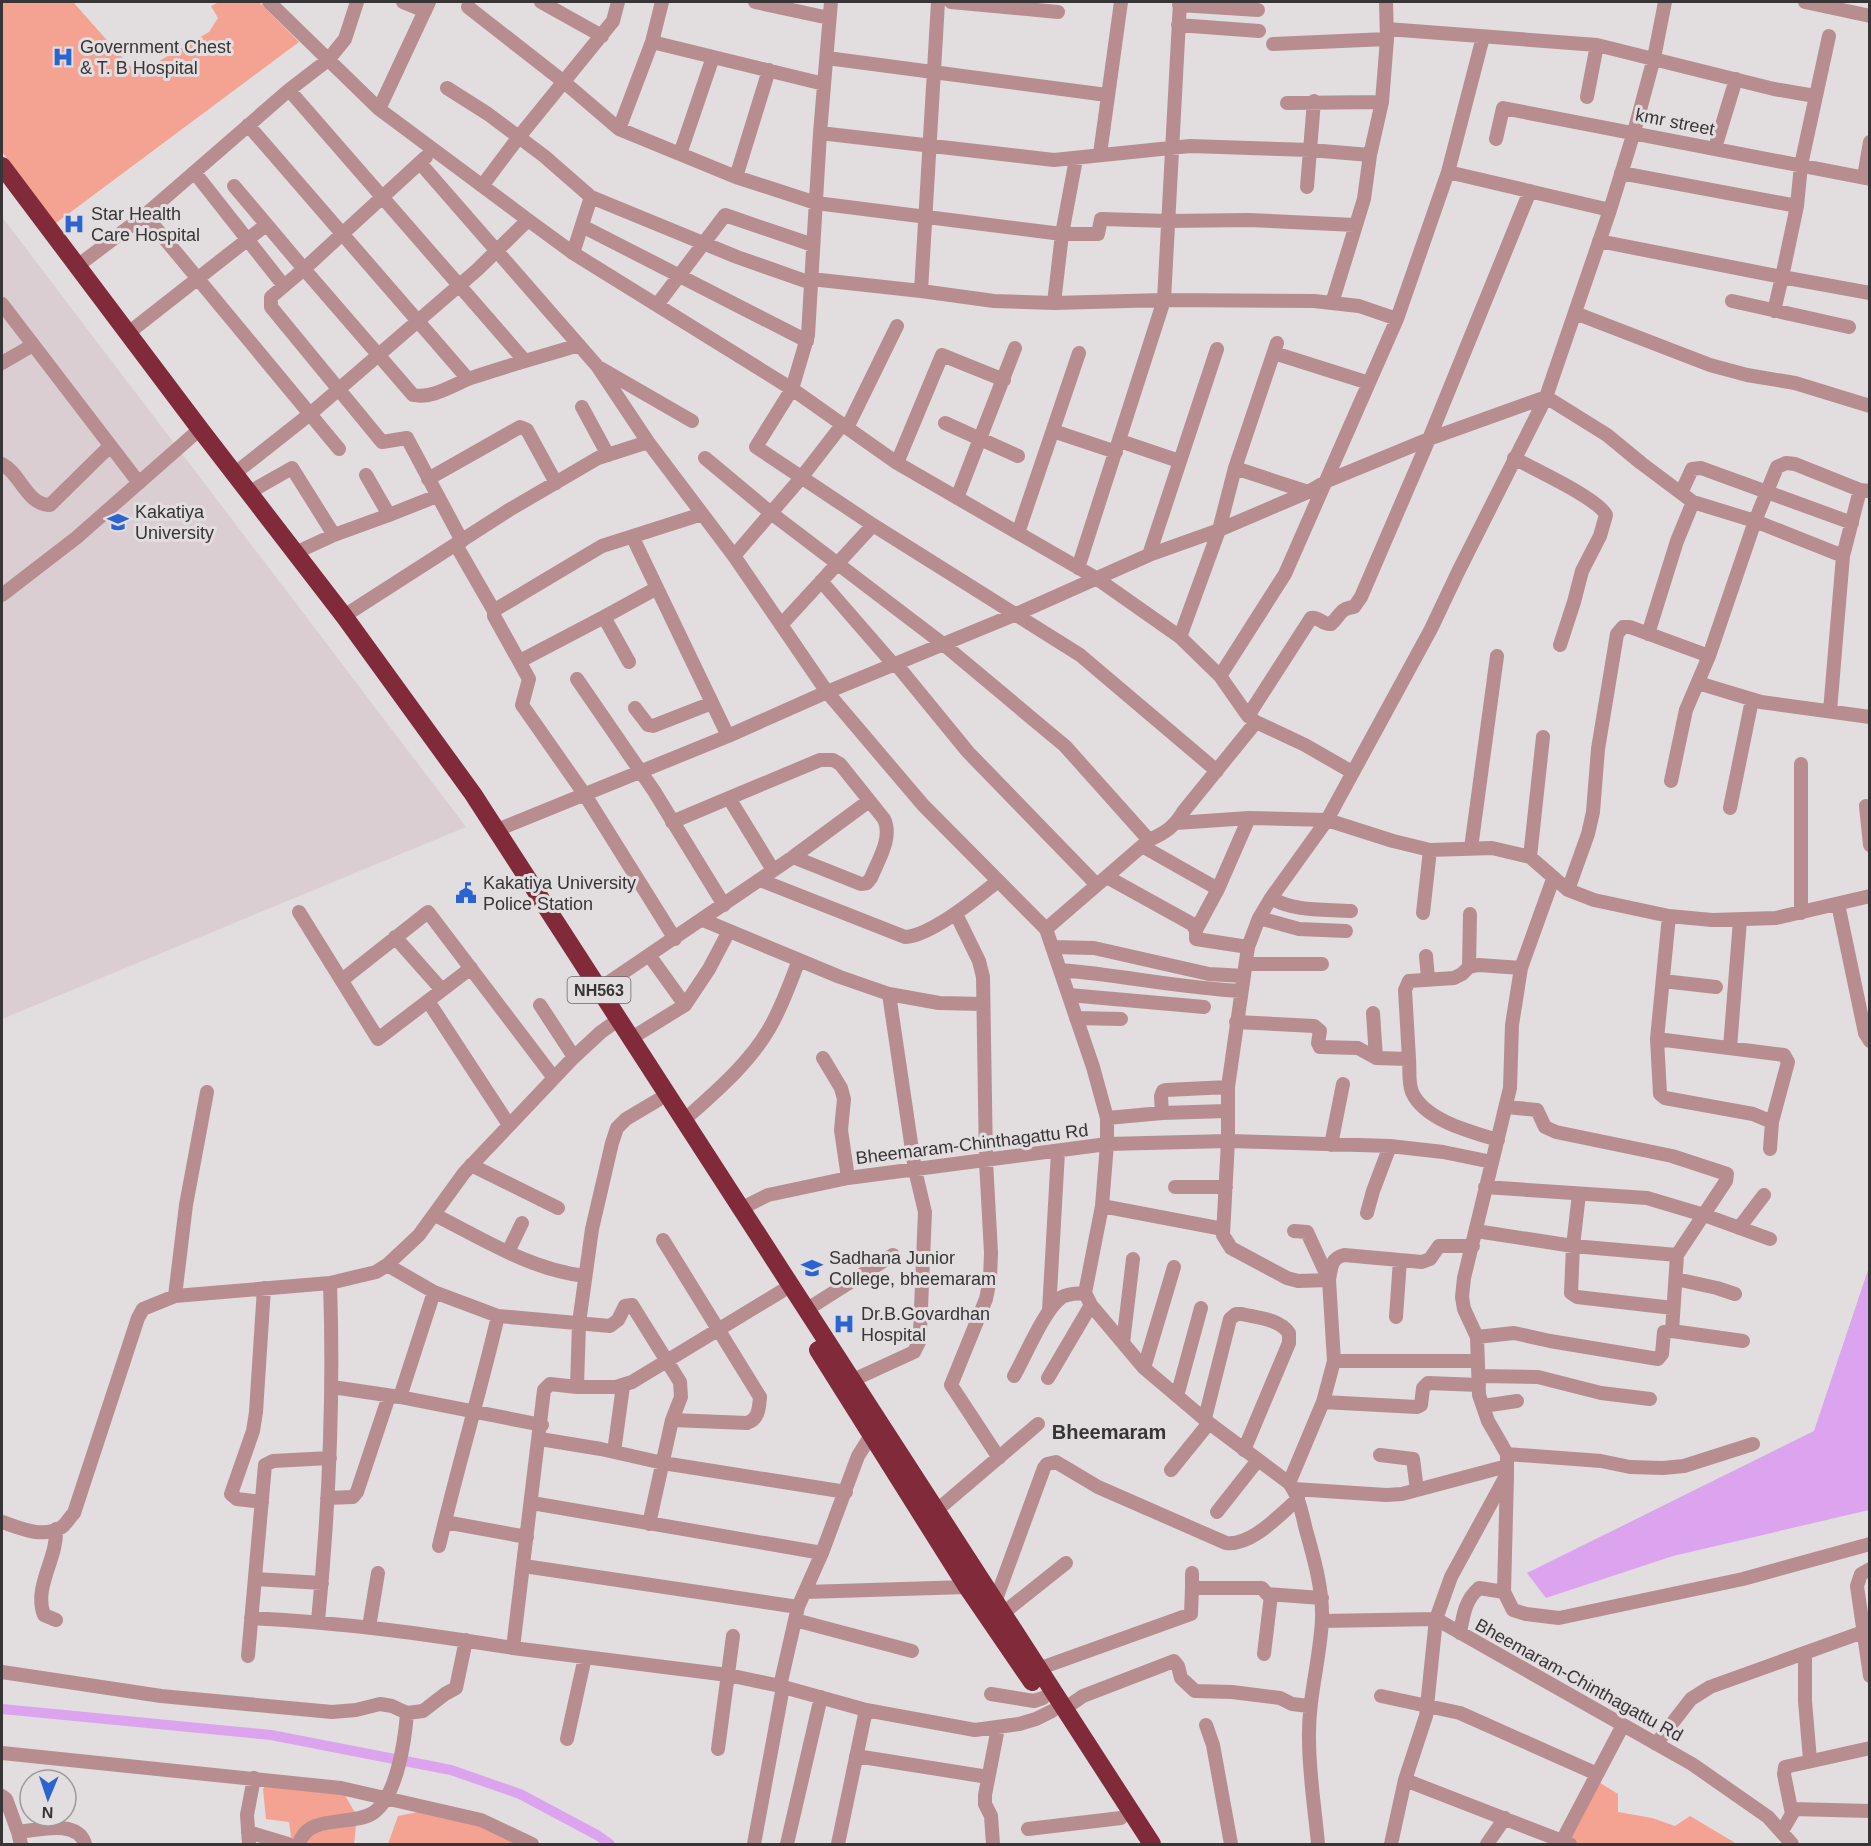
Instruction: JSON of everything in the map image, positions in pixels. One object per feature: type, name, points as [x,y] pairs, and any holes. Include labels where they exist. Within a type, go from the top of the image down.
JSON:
[{"type":"highway","name":"NH563","points":[[2,166],[466,800],[614,1023],[630,1039],[853,1380],[875,1429],[967,1587],[1152,1845]]},
{"type":"highway","name":"NH563","points":[[2,186],[196,432],[234,474],[344,616],[473,794],[598,989],[614,1023],[657,1100],[782,1291],[875,1429],[936,1511],[999,1608],[1038,1670],[1053,1706],[1138,1845]]},
{"type":"street","points":[[269,2],[283,7],[328,60],[379,109],[573,253],[792,389],[897,463],[1096,578],[1180,637],[1220,676],[1252,719],[1352,772]]},
{"type":"street","points":[[76,267],[195,174],[248,125],[328,60],[345,39],[357,2]]},
{"type":"street","points":[[379,109],[427,6],[403,2]]},
{"type":"street","points":[[541,2],[602,36]]},
{"type":"street","points":[[482,186],[518,138],[602,36],[613,21],[618,2]]},
{"type":"street","points":[[619,129],[651,42],[662,2]]},
{"type":"street","points":[[755,2],[829,18]]},
{"type":"street","points":[[831,2],[807,341],[792,389],[756,447],[873,525],[1080,655],[1217,771]]},
{"type":"street","points":[[921,291],[938,2]]},
{"type":"street","points":[[951,2],[1058,12]]},
{"type":"street","points":[[1100,154],[1121,2]]},
{"type":"street","points":[[1332,303],[1364,199],[1370,155],[1382,102],[1387,34],[1386,2]]},
{"type":"street","points":[[1329,1280],[1298,1281],[1287,1278],[1230,1248],[1226,1242],[1223,1229],[1228,1141],[1228,1087],[1248,947],[1259,918],[1271,898],[1327,820],[1431,629],[1546,397],[1610,210],[1634,132],[1654,58],[1665,2]]},
{"type":"street","points":[[1805,2],[1869,16]]},
{"type":"street","points":[[1078,568],[1164,300],[1180,3],[1258,10]]},
{"type":"street","points":[[468,7],[564,82],[619,129],[736,177],[816,203],[1062,234],[1098,234],[1101,219],[1168,222],[1249,220],[1355,225]]},
{"type":"street","points":[[1178,25],[1259,32]]},
{"type":"street","points":[[1273,44],[1387,34],[1483,37],[1597,45],[1815,96]]},
{"type":"street","points":[[1774,310],[1797,206],[1801,165],[1829,36]]},
{"type":"street","points":[[1220,676],[1285,574],[1397,319],[1448,172],[1483,37]]},
{"type":"street","points":[[651,42],[824,84]]},
{"type":"street","points":[[1587,97],[1597,45]]},
{"type":"street","points":[[680,154],[713,57]]},
{"type":"street","points":[[827,58],[1107,95]]},
{"type":"street","points":[[736,177],[769,70]]},
{"type":"street","points":[[1715,148],[1736,79]]},
{"type":"street","points":[[447,88],[488,114],[544,156],[591,197],[772,271],[811,281],[921,291],[994,301],[1054,303],[1164,300],[1314,301],[1359,306],[1397,319]]},
{"type":"street","points":[[289,90],[525,361]]},
{"type":"street","points":[[1307,187],[1314,101]]},
{"type":"street","points":[[1287,103],[1382,102]]},
{"type":"street","name":"kmr street","points":[[1496,139],[1503,108],[1867,178]]},
{"type":"street","points":[[248,125],[468,379]]},
{"type":"street","points":[[820,134],[1054,160],[1190,146],[1310,150],[1370,155]]},
{"type":"street","points":[[1867,178],[1869,142]]},
{"type":"street","points":[[435,150],[271,297],[271,307],[382,442],[407,438],[494,611],[497,624],[529,678],[522,705],[585,795],[675,939]]},
{"type":"street","points":[[1054,303],[1062,234],[1076,159]]},
{"type":"street","points":[[420,163],[598,367],[648,442],[735,556],[827,692],[923,805],[1046,929],[1093,1067],[1107,1118],[1107,1144],[1228,1141],[1390,1146],[1443,1152],[1492,1162]]},
{"type":"street","points":[[1448,172],[1610,210]]},
{"type":"street","points":[[1621,173],[1797,206]]},
{"type":"street","points":[[195,174],[284,286]]},
{"type":"street","points":[[234,186],[413,395],[433,394],[468,379],[579,345]]},
{"type":"street","points":[[1046,929],[1146,843],[1166,833],[1176,823],[1217,771],[1252,719],[1311,618],[1314,617],[1331,624],[1340,611],[1346,607],[1354,607],[1358,603],[1429,439],[1530,191]]},
{"type":"street","points":[[573,253],[591,197]]},
{"type":"street","points":[[145,215],[339,449]]},
{"type":"street","points":[[657,305],[725,215],[813,245]]},
{"type":"street","points":[[234,474],[310,414],[498,251],[528,220]]},
{"type":"street","points":[[127,334],[266,225]]},
{"type":"street","points":[[582,226],[807,341]]},
{"type":"street","points":[[1599,241],[1869,293]]},
{"type":"street","points":[[1732,302],[1849,327]]},
{"type":"street","points":[[2,304],[139,483]]},
{"type":"street","points":[[1575,314],[1710,365],[1747,375],[1795,383],[1869,406]]},
{"type":"street","points":[[735,556],[845,427],[897,326]]},
{"type":"street","points":[[2,363],[33,345]]},
{"type":"street","points":[[957,498],[1015,348]]},
{"type":"street","points":[[1180,637],[1219,530],[1235,468],[1276,348],[1369,383]]},
{"type":"street","points":[[1149,555],[1217,349]]},
{"type":"street","points":[[1018,533],[1079,353]]},
{"type":"street","points":[[897,463],[942,355],[1004,380]]},
{"type":"street","points":[[598,367],[692,421]]},
{"type":"street","points":[[497,830],[728,736],[827,692],[1014,615],[1149,555],[1219,530],[1308,492],[1327,481],[1429,439],[1546,397]]},
{"type":"street","points":[[1546,397],[1607,435],[1693,502],[1755,521],[1843,556]]},
{"type":"street","points":[[582,407],[608,455]]},
{"type":"street","points":[[945,423],[1018,456]]},
{"type":"street","points":[[428,479],[519,427],[527,430],[556,483]]},
{"type":"street","points":[[1053,431],[1179,461]]},
{"type":"street","points":[[2,595],[76,537],[196,432]]},
{"type":"street","points":[[344,616],[598,458],[648,442]]},
{"type":"street","points":[[2,464],[9,468],[34,499],[43,505],[50,505],[110,446]]},
{"type":"street","points":[[705,458],[771,513],[943,644],[1065,746],[1146,843],[1218,889]]},
{"type":"street","points":[[1514,458],[1577,492],[1603,509],[1606,515],[1600,536],[1581,571],[1560,645]]},
{"type":"street","points":[[1671,781],[1686,710],[1698,683],[1755,521],[1777,466],[1785,463],[1795,464],[1864,491],[1852,522],[1843,556],[1830,711]]},
{"type":"street","points":[[248,493],[292,468],[334,535]]},
{"type":"street","points":[[1235,468],[1308,492]]},
{"type":"street","points":[[1681,493],[1692,469],[1701,468],[1852,522]]},
{"type":"street","points":[[366,475],[389,515]]},
{"type":"street","points":[[295,554],[334,535],[437,496]]},
{"type":"street","points":[[1648,634],[1677,541],[1693,502]]},
{"type":"street","points":[[494,611],[602,546],[633,538],[702,514]]},
{"type":"street","points":[[781,625],[873,525]]},
{"type":"street","points":[[633,538],[728,736]]},
{"type":"street","points":[[821,580],[968,752],[1102,881],[1192,924],[1196,930],[1197,940],[1248,947]]},
{"type":"street","points":[[520,661],[657,588]]},
{"type":"street","points":[[604,617],[629,662]]},
{"type":"street","points":[[1568,890],[1588,834],[1593,812],[1598,749],[1617,634],[1623,627],[1630,627],[1708,656]]},
{"type":"street","points":[[1471,848],[1497,656]]},
{"type":"street","points":[[577,679],[638,771],[654,791],[724,904]]},
{"type":"street","points":[[1698,683],[1752,700],[1869,717]]},
{"type":"street","points":[[1730,807],[1752,700]]},
{"type":"street","points":[[635,708],[648,725],[653,726],[712,703]]},
{"type":"street","points":[[1530,857],[1543,737]]},
{"type":"street","points":[[672,822],[820,760],[827,759],[840,764],[884,819],[888,834],[871,878],[867,883],[861,884],[793,857]]},
{"type":"street","points":[[1801,764],[1801,913]]},
{"type":"street","points":[[729,798],[773,870]]},
{"type":"street","points":[[598,989],[675,939],[869,801]]},
{"type":"street","points":[[1866,806],[1869,845]]},
{"type":"street","points":[[1176,823],[1208,819],[1249,818],[1327,820],[1392,841],[1430,850],[1492,848],[1530,857],[1568,890],[1594,900],[1669,916],[1740,920],[1776,918],[1869,896]]},
{"type":"street","points":[[1196,930],[1218,889],[1249,818]]},
{"type":"street","points":[[1423,913],[1430,850]]},
{"type":"street","points":[[1553,879],[1521,968],[1512,1025],[1510,1088],[1507,1107],[1485,1187],[1464,1278],[1462,1298],[1464,1309],[1477,1337],[1479,1395],[1507,1465],[1504,1592],[1514,1610],[1526,1614],[1559,1618],[1743,1579],[1869,1544]]},
{"type":"street","points":[[760,880],[905,938],[915,936],[956,914],[998,881]]},
{"type":"street","points":[[1271,898],[1283,905],[1296,908],[1351,911]]},
{"type":"street","points":[[1838,904],[1865,1033],[1869,1041]]},
{"type":"street","points":[[299,912],[378,1039],[471,968]]},
{"type":"street","points":[[342,980],[428,912],[554,1078]]},
{"type":"street","points":[[956,914],[980,961],[982,977],[986,1161],[992,1253],[986,1299],[951,1386],[972,1414],[999,1458]]},
{"type":"street","points":[[1470,914],[1468,967],[1462,974],[1454,978],[1412,980],[1406,985],[1410,1085],[1416,1099],[1438,1118],[1498,1140]]},
{"type":"street","points":[[1669,916],[1657,1039],[1659,1091],[1662,1097],[1753,1114],[1772,1122]]},
{"type":"street","points":[[1259,918],[1299,929],[1346,931]]},
{"type":"street","points":[[702,920],[890,994],[939,1003],[983,1004]]},
{"type":"street","points":[[1730,1047],[1740,920]]},
{"type":"street","points":[[630,1039],[685,1005],[709,969],[729,931]]},
{"type":"street","points":[[396,938],[442,990]]},
{"type":"street","points":[[1052,947],[1094,948],[1209,974],[1322,964]]},
{"type":"street","points":[[649,955],[685,1005]]},
{"type":"street","points":[[1426,956],[1428,978]]},
{"type":"street","points":[[683,1120],[721,1087],[770,1029],[799,960]]},
{"type":"street","points":[[1468,967],[1479,965],[1521,968]]},
{"type":"street","points":[[1061,970],[1204,989],[1241,991]]},
{"type":"street","points":[[1663,981],[1716,987]]},
{"type":"street","points":[[853,1380],[914,1352],[919,1342],[925,1212],[915,1170],[890,994]]},
{"type":"street","points":[[1070,994],[1204,1007]]},
{"type":"street","points":[[428,1001],[509,1125]]},
{"type":"street","points":[[540,1005],[574,1057]]},
{"type":"street","points":[[1373,1012],[1376,1058]]},
{"type":"street","points":[[1076,1018],[1121,1019]]},
{"type":"street","points":[[1236,1022],[1314,1026],[1320,1031],[1318,1043],[1320,1047],[1352,1047],[1376,1058],[1409,1059]]},
{"type":"street","points":[[2,1522],[33,1533],[50,1532],[62,1527],[74,1513],[138,1318],[143,1309],[175,1296],[330,1283],[375,1272],[387,1266],[419,1235],[471,1165],[574,1057],[614,1023]]},
{"type":"street","points":[[1657,1039],[1784,1055],[1787,1058],[1772,1122],[1770,1149]]},
{"type":"street","points":[[823,1058],[841,1088],[844,1099],[841,1130],[848,1178]]},
{"type":"street","points":[[1331,1145],[1343,1084]]},
{"type":"street","points":[[1162,1113],[1161,1095],[1163,1091],[1228,1087]]},
{"type":"street","points":[[175,1296],[186,1205],[207,1092]]},
{"type":"street","points":[[577,1387],[579,1323],[592,1229],[617,1128],[626,1119],[657,1100]]},
{"type":"street","points":[[1507,1107],[1537,1110],[1545,1127],[1556,1132],[1672,1156],[1727,1174],[1726,1181],[1677,1255],[1672,1331]]},
{"type":"street","points":[[1107,1118],[1227,1111]]},
{"type":"street","name":"Bheemaram-Chinthagattu Rd","points":[[740,1209],[768,1195],[848,1178],[1107,1144],[1102,1206],[1088,1299],[1048,1378]]},
{"type":"street","points":[[1367,1213],[1390,1146]]},
{"type":"street","points":[[1049,1311],[1058,1152]]},
{"type":"street","points":[[471,1165],[558,1208]]},
{"type":"street","points":[[1175,1187],[1226,1187]]},
{"type":"street","points":[[1485,1187],[1647,1198],[1704,1215],[1770,1239]]},
{"type":"street","points":[[1579,1194],[1570,1288],[1573,1295],[1673,1308]]},
{"type":"street","points":[[1739,1228],[1764,1195]]},
{"type":"street","points":[[1102,1206],[1223,1229]]},
{"type":"street","points":[[435,1215],[508,1252],[546,1268],[566,1274],[585,1276]]},
{"type":"street","points":[[508,1252],[522,1223]]},
{"type":"street","points":[[1294,1231],[1307,1232],[1329,1280]]},
{"type":"street","points":[[1476,1231],[1573,1246],[1677,1255]]},
{"type":"street","points":[[663,1240],[760,1397],[757,1416],[753,1421],[747,1423],[672,1420]]},
{"type":"street","points":[[999,1608],[1044,1468],[1051,1462],[1056,1462],[1098,1487],[1226,1543],[1235,1544],[1250,1539],[1293,1490],[1323,1402],[1334,1361],[1329,1280],[1333,1262],[1349,1254],[1422,1262],[1430,1259],[1439,1246],[1473,1246]]},
{"type":"street","points":[[806,1310],[893,1255]]},
{"type":"street","points":[[1123,1343],[1133,1259]]},
{"type":"street","points":[[1396,1317],[1400,1260]]},
{"type":"street","points":[[387,1266],[434,1292],[498,1316],[610,1326],[618,1320],[625,1306],[632,1305],[680,1382],[681,1389],[681,1397],[672,1420],[650,1524]]},
{"type":"street","points":[[1144,1368],[1174,1268]]},
{"type":"street","points":[[1676,1279],[1735,1294]]},
{"type":"street","points":[[318,1621],[330,1458],[332,1387],[330,1283]]},
{"type":"street","points":[[262,1502],[233,1498],[231,1491],[253,1431],[264,1288]]},
{"type":"street","points":[[513,1648],[542,1425],[544,1390],[547,1386],[550,1384],[577,1387],[623,1386],[782,1291]]},
{"type":"street","points":[[327,1498],[353,1497],[357,1492],[434,1292]]},
{"type":"street","points":[[1014,1376],[1049,1311],[1062,1297],[1070,1294],[1088,1299],[1144,1368],[1293,1490],[1314,1557],[1322,1598],[1322,1621],[1309,1706],[1309,1740],[1318,1845]]},
{"type":"street","points":[[1177,1396],[1201,1308]]},
{"type":"street","points":[[1171,1470],[1207,1421],[1230,1319],[1236,1314],[1278,1323],[1289,1333],[1289,1343],[1244,1450]]},
{"type":"street","points":[[440,1546],[453,1484],[475,1412],[498,1316]]},
{"type":"street","points":[[1477,1337],[1514,1334],[1658,1359],[1662,1354],[1664,1332],[1672,1331],[1743,1341]]},
{"type":"street","points":[[1334,1361],[1478,1361]]},
{"type":"street","points":[[1323,1402],[1417,1407],[1421,1405],[1423,1388],[1428,1383],[1538,1377],[1601,1393],[1650,1399]]},
{"type":"street","points":[[614,1452],[623,1386]]},
{"type":"street","points":[[332,1387],[542,1425]]},
{"type":"street","points":[[1483,1406],[1517,1401]]},
{"type":"street","points":[[936,1511],[1038,1424]]},
{"type":"street","points":[[754,1845],[797,1614],[858,1456],[875,1429]]},
{"type":"street","points":[[540,1439],[663,1463],[846,1492]]},
{"type":"street","points":[[1293,1490],[1386,1496],[1417,1490],[1507,1465],[1601,1461],[1630,1467],[1663,1468],[1684,1466],[1753,1444]]},
{"type":"street","points":[[1380,1455],[1413,1459],[1417,1490]]},
{"type":"street","points":[[248,1656],[264,1470],[268,1462],[330,1458]]},
{"type":"street","points":[[1217,1512],[1258,1460]]},
{"type":"street","points":[[1393,1844],[1405,1780],[1426,1716],[1436,1619],[1450,1577],[1507,1465]]},
{"type":"street","points":[[532,1503],[822,1553]]},
{"type":"street","points":[[445,1522],[527,1537]]},
{"type":"street","points":[[56,1529],[57,1541],[42,1588],[41,1607],[44,1615],[56,1620]]},
{"type":"street","points":[[999,1608],[1066,1563]]},
{"type":"street","points":[[524,1566],[797,1614],[912,1651]]},
{"type":"street","points":[[1869,1569],[1861,1574],[1857,1586],[1869,1676]]},
{"type":"street","points":[[369,1627],[378,1573]]},
{"type":"street","points":[[1038,1670],[1191,1614],[1192,1573]]},
{"type":"street","points":[[255,1579],[322,1583]]},
{"type":"street","points":[[805,1592],[967,1587]]},
{"type":"street","points":[[1192,1588],[1262,1588],[1271,1595],[1322,1598]]},
{"type":"street","points":[[1460,1633],[1470,1595],[1479,1588],[1504,1592]]},
{"type":"street","points":[[1264,1654],[1271,1595]]},
{"type":"street","points":[[252,1618],[318,1621],[369,1627],[728,1675],[866,1710],[975,1730],[998,1728],[1036,1719],[1053,1706],[1174,1661],[1181,1678],[1195,1691],[1232,1692],[1280,1698],[1292,1704],[1309,1706]]},
{"type":"street","points":[[1322,1621],[1436,1619]]},
{"type":"street","name":"Bheemaram-Chinthagattu Rd","points":[[1436,1619],[1692,1764],[1753,1806],[1782,1831],[1792,1845]]},
{"type":"street","points":[[1656,1744],[1698,1693],[1863,1632]]},
{"type":"street","points":[[718,1749],[733,1636]]},
{"type":"street","points":[[2,1672],[186,1699],[332,1712],[386,1704],[407,1713],[423,1711],[456,1688],[466,1640]]},
{"type":"street","points":[[1805,1653],[1805,1701],[1810,1760]]},
{"type":"street","points":[[567,1739],[585,1657]]},
{"type":"street","points":[[991,1694],[1053,1706]]},
{"type":"street","points":[[1381,1696],[1460,1713],[1597,1773]]},
{"type":"street","points":[[788,1845],[821,1697]]},
{"type":"street","points":[[838,1845],[866,1710]]},
{"type":"street","points":[[299,1845],[302,1836],[315,1827],[363,1817],[373,1813],[383,1803],[392,1788],[407,1713]]},
{"type":"street","points":[[1206,1725],[1213,1745],[1231,1845]]},
{"type":"street","points":[[1405,1780],[1566,1843],[1597,1773],[1623,1725]]},
{"type":"street","points":[[993,1845],[991,1816],[985,1804],[998,1728]]},
{"type":"street","points":[[1782,1831],[1792,1817],[1784,1774],[1785,1767],[1869,1748]]},
{"type":"street","points":[[2,1753],[341,1788],[481,1820],[532,1845]]},
{"type":"street","points":[[856,1756],[988,1777]]},
{"type":"street","points":[[254,1778],[247,1806],[248,1838],[280,1844]]},
{"type":"street","points":[[2,1796],[6,1799],[19,1838],[52,1828],[76,1831],[83,1837],[85,1845]]},
{"type":"street","points":[[1791,1809],[1869,1811]]},
{"type":"street","points":[[1028,1829],[1121,1818]]},
{"type":"street","points":[[1486,1845],[1505,1818]]},
{"type":"shaded area","points":[[2,2],[73,2],[137,74],[209,32],[218,18],[211,6],[219,2],[259,2],[299,42],[56,223],[2,152]]},
{"type":"shaded area","name":"Kakatiya University","points":[[2,217],[466,827],[2,1019]]},
{"type":"shaded area","points":[[1869,1267],[1869,1510],[1673,1556],[1546,1598],[1527,1573],[1814,1431]]},
{"type":"shaded area","points":[[1597,1781],[1618,1794],[1618,1812],[1652,1818],[1675,1826],[1690,1816],[1737,1844],[1567,1844]]},
{"type":"shaded area","points":[[267,1783],[343,1792],[357,1816],[354,1844],[292,1844],[289,1822],[266,1819],[263,1789]]},
{"type":"shaded area","points":[[428,1810],[484,1826],[522,1844],[388,1844],[398,1816]]},
{"type":"waterway","points":[[2,1709],[271,1735],[451,1770],[520,1794],[610,1844]]},
{"type":"place","name":"Government Chest & T. B Hospital","points":[[63,57]]},
{"type":"place","name":"Star Health Care Hospital","points":[[74,224]]},
{"type":"place","name":"Kakatiya University","points":[[118,522]]},
{"type":"place","name":"Kakatiya University Police Station","points":[[466,893]]},
{"type":"place","name":"Sadhana Junior College, bheemaram","points":[[812,1268]]},
{"type":"place","name":"Dr.B.Govardhan Hospital","points":[[844,1324]]},
{"type":"district","name":"Bheemaram","points":[[1109,1432]]}]
